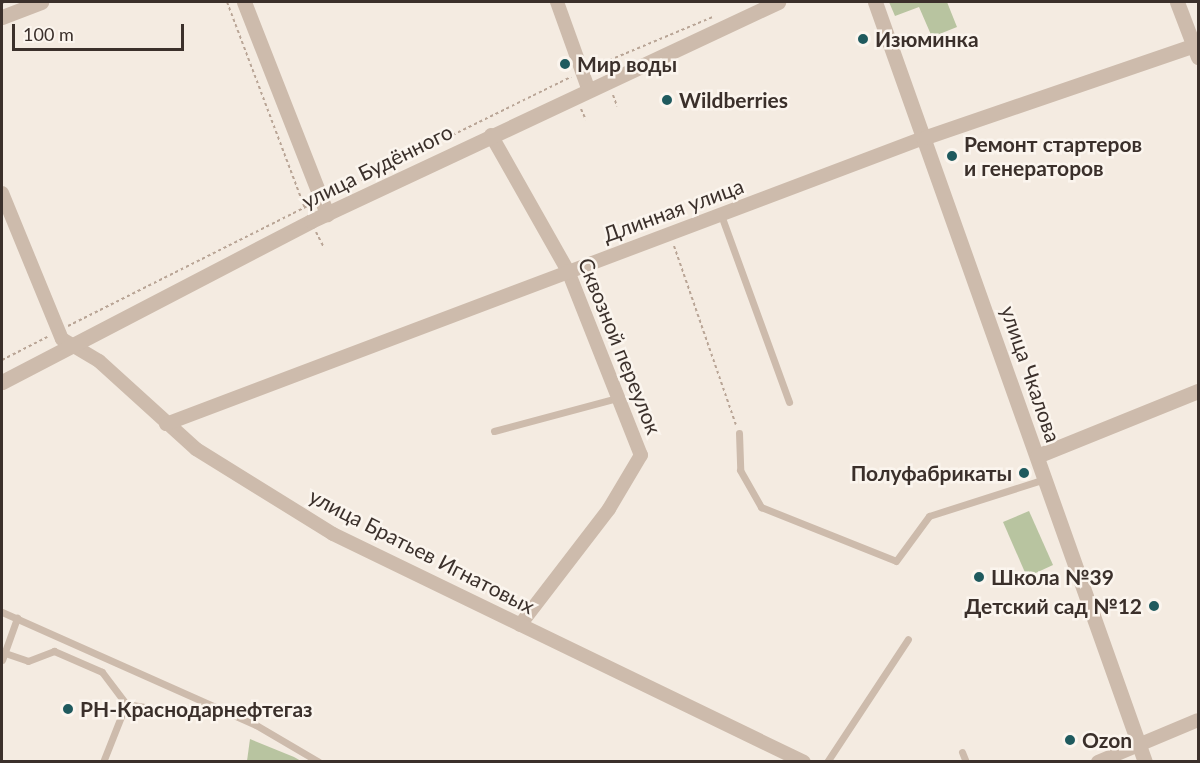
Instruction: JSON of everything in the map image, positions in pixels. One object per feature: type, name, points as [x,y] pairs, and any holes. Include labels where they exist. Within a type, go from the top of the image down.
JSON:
[{"type":"street","points":[[2,17],[41,2]]},
{"type":"street","points":[[244,2],[324,207]]},
{"type":"street","points":[[556,2],[588,88]]},
{"type":"street","name":"улица Будённого","points":[[2,382],[308,214],[491,135],[588,88],[778,2]]},
{"type":"street","name":"улица Чкалова","points":[[875,2],[926,137],[1145,762]]},
{"type":"street","points":[[1177,2],[1197,49]]},
{"type":"street","name":"Длинная улица","points":[[166,424],[926,137],[1197,49]]},
{"type":"street","name":"Сквозной переулок","points":[[491,135],[568,271],[641,455],[609,509],[520,626]]},
{"type":"street","name":"улица Братьев Игнатовых","points":[[2,194],[57,332],[71,344],[99,361],[196,449],[333,534],[804,762]]},
{"type":"street","points":[[1037,456],[1198,391]]},
{"type":"street","points":[[1098,762],[1198,720]]},
{"type":"lane","points":[[721,215],[789,402]]},
{"type":"lane","points":[[494,431],[617,398]]},
{"type":"lane","points":[[739,433],[740,470],[761,507],[896,561],[928,516],[1045,479]]},
{"type":"lane","points":[[2,612],[256,725],[319,762]]},
{"type":"lane","points":[[17,618],[3,657],[28,661],[54,651],[102,672],[126,704],[151,708]]},
{"type":"lane","points":[[827,762],[908,639]]},
{"type":"lane","points":[[103,762],[126,704]]},
{"type":"lane","points":[[962,752],[966,762]]},
{"type":"path","points":[[227,2],[308,214],[323,246]]},
{"type":"path","points":[[2,360],[324,207],[582,72],[717,15]]},
{"type":"path","points":[[670,234],[739,433]]},
{"type":"green space","points":[[889,2],[947,2],[957,27],[932,37],[919,7],[895,16]]},
{"type":"green space","points":[[1029,511],[1053,565],[1027,577],[1003,522]]},
{"type":"green space","points":[[250,739],[294,757],[301,761],[247,761]]},
{"type":"place","name":"Изюминка","points":[[863,39]]},
{"type":"place","name":"Мир воды","points":[[565,64]]},
{"type":"place","name":"Wildberries","points":[[667,100]]},
{"type":"place","name":"Ремонт стартеров и генераторов","points":[[952,156]]},
{"type":"place","name":"Полуфабрикаты","points":[[1024,473]]},
{"type":"place","name":"Школа №39","points":[[979,577]]},
{"type":"place","name":"Детский сад №12","points":[[1154,606]]},
{"type":"place","name":"РН-Краснодарнефтегаз","points":[[68,709]]},
{"type":"place","name":"Ozon","points":[[1070,740]]}]
